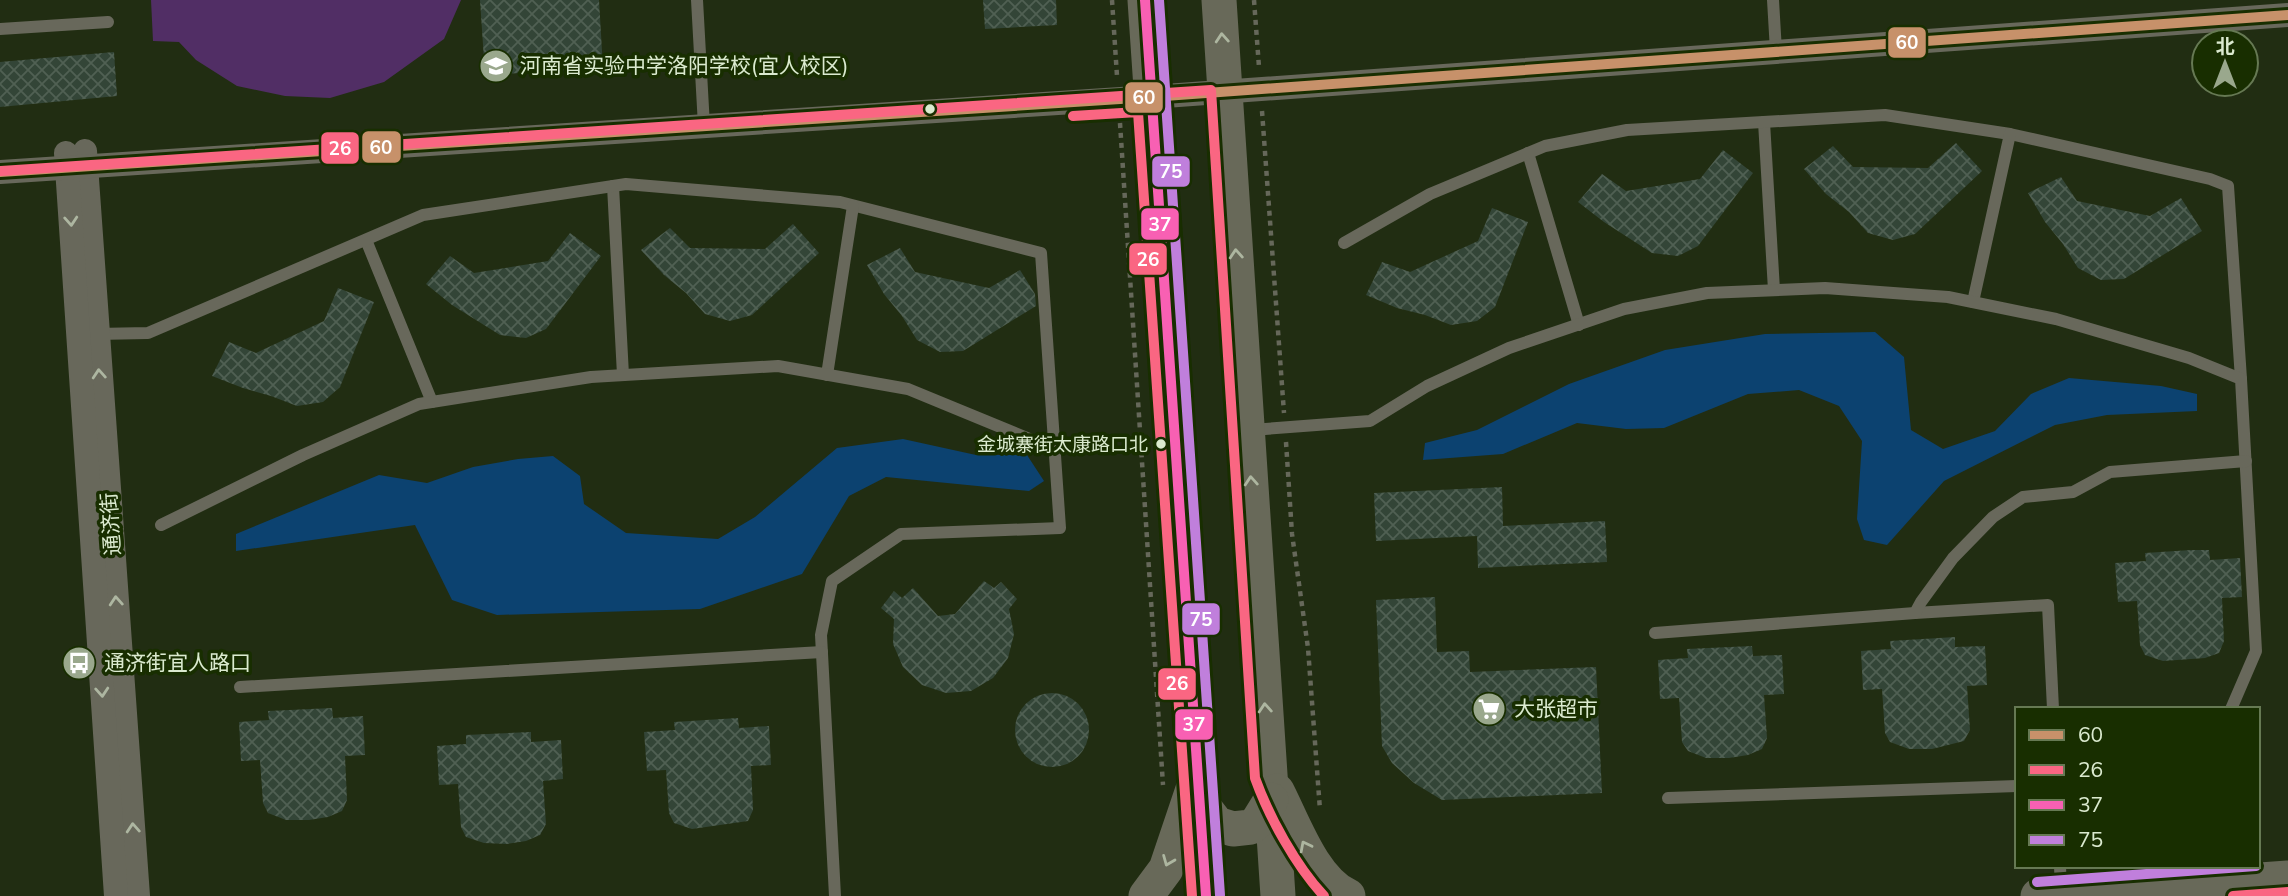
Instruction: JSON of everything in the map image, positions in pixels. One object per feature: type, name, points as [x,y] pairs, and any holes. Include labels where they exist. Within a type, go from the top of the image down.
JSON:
[{"type":"main road","points":[[1145,0],[1134,90],[1199,789],[1206,896]]},
{"type":"main road","points":[[1219,0],[1278,896]]},
{"type":"main road","points":[[1199,789],[1217,824],[1233,829],[1251,827],[1258,821],[1270,788]]},
{"type":"main road","points":[[1270,788],[1313,863],[1337,891],[1348,896]]},
{"type":"main road","points":[[1146,896],[1166,869],[1199,789]]},
{"type":"main road","points":[[2053,886],[2288,878]]},
{"type":"street","points":[[0,157],[76,159],[1134,90],[1776,43],[2263,0]]},
{"type":"street","points":[[1776,43],[2288,15]]},
{"type":"street","points":[[0,172],[76,159]]},
{"type":"street","name":"通济街","points":[[76,159],[116,896]]},
{"type":"street","name":"通济街","points":[[87,334],[138,896]]},
{"type":"lane","points":[[697,0],[704,118]]},
{"type":"lane","points":[[1773,0],[1776,43]]},
{"type":"lane","points":[[0,29],[108,22]]},
{"type":"lane","points":[[1344,243],[1430,194],[1545,146],[1627,130],[1885,115],[2010,134],[2210,179],[2228,186],[2256,651],[2232,707]]},
{"type":"lane","points":[[1764,122],[1774,290]]},
{"type":"lane","points":[[1973,302],[2010,134]]},
{"type":"lane","points":[[1528,153],[1579,325]]},
{"type":"lane","points":[[87,334],[148,333],[423,215],[626,184],[840,202],[1041,253],[1060,527],[901,534],[832,581],[821,635],[835,896]]},
{"type":"lane","points":[[612,186],[623,375]]},
{"type":"lane","points":[[827,375],[853,206]]},
{"type":"lane","points":[[366,240],[432,402]]},
{"type":"lane","points":[[1247,430],[1370,421],[1427,386],[1509,348],[1625,309],[1707,293],[1825,288],[1948,297],[2056,319],[2189,358],[2241,379]]},
{"type":"lane","points":[[162,525],[303,455],[419,404],[591,377],[778,366],[908,389],[1054,449]]},
{"type":"lane","points":[[1916,613],[1953,558],[1993,517],[2023,497],[2073,492],[2110,472],[2246,461]]},
{"type":"lane","points":[[1655,633],[2048,605],[2053,707]]},
{"type":"lane","points":[[240,687],[822,652]]},
{"type":"lane","points":[[1668,798],[2015,786]]},
{"type":"path","points":[[1112,0],[1134,90],[1163,791]]},
{"type":"shaded area","points":[[151,0],[461,0],[444,39],[384,82],[330,98],[285,96],[237,86],[196,60],[179,42],[153,41]]},
{"type":"water","points":[[1875,332],[1904,357],[1911,430],[1943,449],[1995,431],[2031,394],[2069,378],[2161,386],[2197,394],[2197,411],[2107,415],[2055,425],[1944,481],[1887,545],[1864,540],[1857,519],[1862,441],[1839,406],[1799,390],[1748,394],[1664,428],[1626,429],[1577,423],[1503,454],[1423,460],[1425,443],[1477,430],[1569,384],[1665,350],[1765,334]]},
{"type":"water","points":[[903,439],[976,455],[1027,455],[1044,481],[1029,491],[886,477],[849,496],[802,574],[700,609],[497,615],[452,600],[415,525],[236,551],[236,534],[379,475],[427,483],[473,467],[553,456],[580,476],[584,504],[626,533],[718,539],[755,517],[837,448]]},
{"type":"building","points":[[480,0],[599,0],[603,68],[485,75]]},
{"type":"building","points":[[983,0],[1056,0],[1057,25],[985,29]]},
{"type":"building","points":[[114,52],[117,96],[0,107],[0,62]]},
{"type":"building","points":[[1956,143],[1982,171],[1915,234],[1893,240],[1868,233],[1849,212],[1826,194],[1804,169],[1833,146],[1853,167],[1928,168]]},
{"type":"building","points":[[1723,150],[1753,173],[1698,246],[1678,256],[1652,253],[1578,202],[1602,174],[1626,191],[1700,179]]},
{"type":"building","points":[[2061,177],[2077,201],[2150,216],[2181,198],[2202,231],[2124,279],[2101,280],[2078,268],[2028,193]]},
{"type":"building","points":[[1492,208],[1528,222],[1495,307],[1477,321],[1451,325],[1366,295],[1382,262],[1410,272],[1478,241]]},
{"type":"building","points":[[793,224],[819,253],[752,315],[730,321],[705,314],[641,250],[670,228],[690,248],[765,249]]},
{"type":"building","points":[[570,233],[601,256],[546,329],[526,338],[500,335],[452,305],[426,284],[450,256],[474,273],[548,261]]},
{"type":"building","points":[[900,248],[915,272],[989,288],[1020,270],[1035,294],[1036,306],[963,351],[940,352],[917,340],[867,265]]},
{"type":"building","points":[[338,288],[374,302],[340,387],[323,402],[297,406],[212,376],[229,342],[256,353],[324,321]]},
{"type":"building","points":[[1502,487],[1503,526],[1605,521],[1607,562],[1478,568],[1477,536],[1376,541],[1374,493]]},
{"type":"building","points":[[2209,550],[2210,560],[2240,558],[2242,597],[2222,598],[2224,641],[2219,653],[2205,658],[2163,661],[2145,655],[2140,645],[2137,601],[2118,602],[2115,563],[2146,561],[2145,553]]},
{"type":"building","points":[[984,581],[994,588],[1001,582],[1017,599],[1009,609],[1014,634],[1008,658],[993,678],[971,691],[946,693],[922,685],[903,667],[893,644],[894,619],[881,608],[894,591],[902,598],[913,588],[938,616],[955,614]]},
{"type":"building","name":"大张超市","points":[[1435,597],[1437,652],[1469,651],[1470,672],[1596,667],[1602,793],[1442,800],[1414,783],[1392,763],[1382,746],[1376,600]]},
{"type":"building","points":[[1955,637],[1955,647],[1985,646],[1987,685],[1967,686],[1970,730],[1964,741],[1932,749],[1909,749],[1890,742],[1885,733],[1882,689],[1863,690],[1861,651],[1891,649],[1890,641]]},
{"type":"building","points":[[1752,646],[1753,656],[1782,655],[1784,694],[1764,695],[1767,738],[1762,749],[1748,755],[1729,758],[1706,758],[1688,751],[1682,742],[1679,698],[1660,699],[1658,660],[1688,658],[1687,649]]},
{"type":"building","points":[[1052,693],[1066,696],[1078,704],[1086,716],[1089,730],[1086,744],[1078,756],[1066,764],[1052,767],[1038,764],[1026,756],[1018,744],[1015,730],[1018,716],[1026,704],[1038,696]]},
{"type":"building","points":[[332,708],[333,718],[363,716],[365,755],[345,756],[347,800],[342,811],[328,817],[309,820],[286,820],[268,813],[263,803],[260,760],[241,761],[239,722],[269,720],[268,711]]},
{"type":"building","points":[[738,718],[739,728],[769,726],[771,765],[751,766],[753,810],[748,821],[692,829],[674,823],[669,813],[666,770],[647,771],[644,732],[675,730],[674,722]]},
{"type":"building","points":[[531,732],[531,742],[561,740],[563,779],[543,781],[546,824],[540,835],[526,841],[507,844],[484,843],[466,837],[461,827],[458,784],[439,785],[437,746],[466,744],[466,735]]},
{"type":"transit line","name":"37","points":[[1145,0],[1206,896]]},
{"type":"transit line","name":"75","points":[[1159,0],[1220,895]]},
{"type":"transit line","name":"60","points":[[0,172],[1151,97],[2288,15]]},
{"type":"transit line","name":"26","points":[[1,171],[1211,90],[1255,778],[1284,840],[1324,896]]},
{"type":"transit line","name":"26","points":[[1073,116],[1138,112],[1192,896]]},
{"type":"transit line","name":"75","points":[[2037,882],[2229,868]]},
{"type":"transit line","name":"26","points":[[2233,896],[2288,892]]},
{"type":"place","name":"河南省实验中学洛阳学校(宜人校区)","points":[[496,66]]},
{"type":"place","name":"金城寨街太康路口北","points":[[1161,444]]},
{"type":"place","name":"通济街宜人路口","points":[[79,663]]},
{"type":"place","name":"大张超市","points":[[1489,709]]}]
